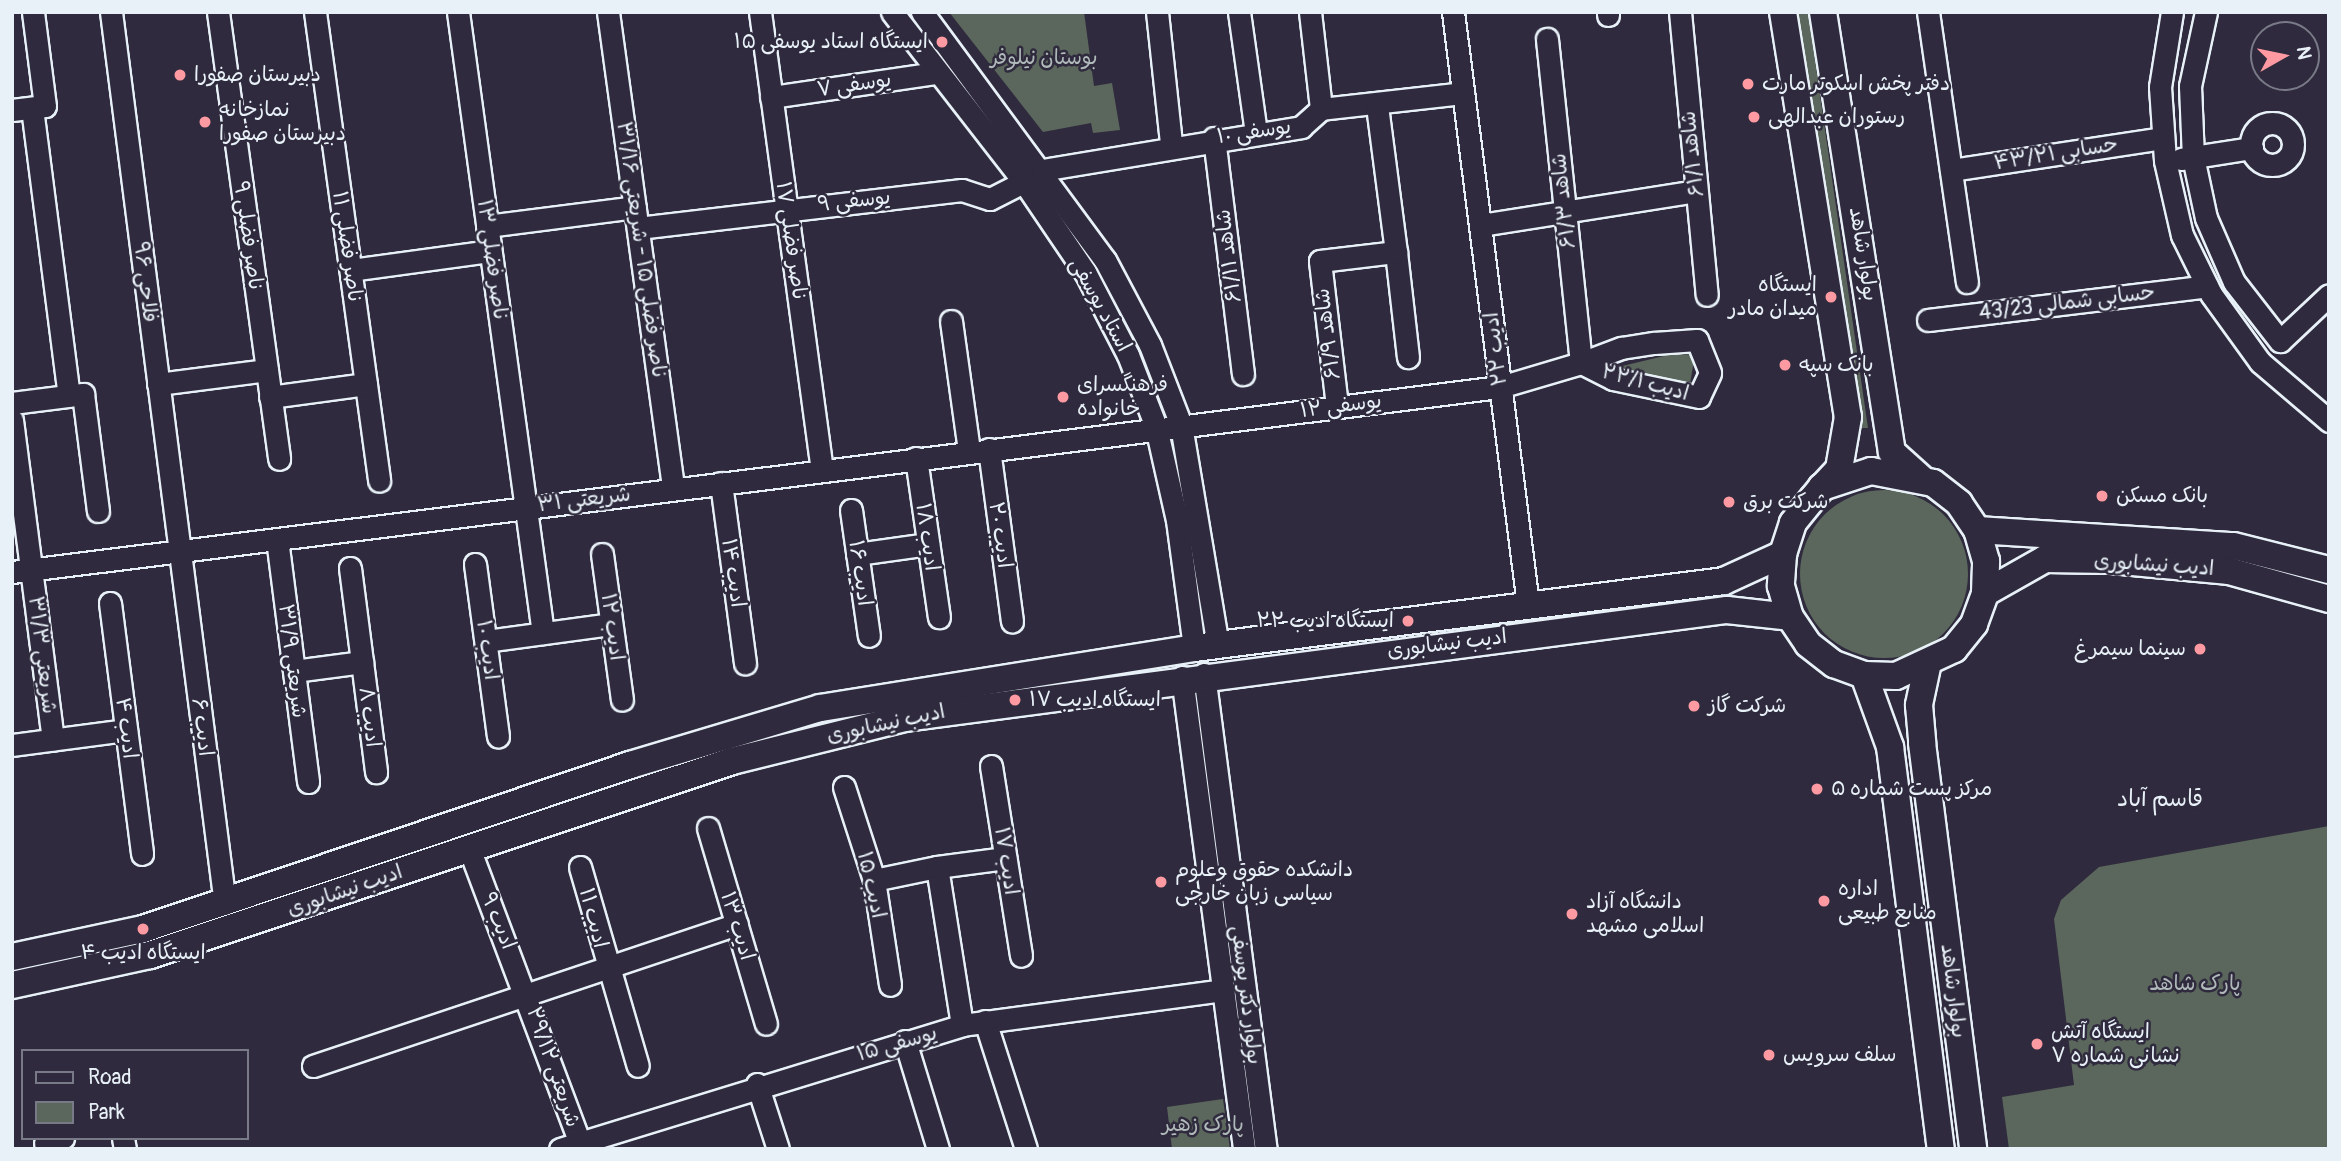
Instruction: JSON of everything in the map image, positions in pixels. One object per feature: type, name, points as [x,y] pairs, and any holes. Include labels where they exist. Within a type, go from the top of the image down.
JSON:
[{"type":"main road","name":"بولوار شاهد","points":[[1783,12],[1847,404],[1839,469],[1822,488]]},
{"type":"main road","name":"بولوار شاهد","points":[[1824,12],[1892,452],[1926,481]]},
{"type":"main road","points":[[1871,471],[1926,481],[1959,503],[1977,530],[1986,561],[1985,593],[1967,632],[1927,667],[1896,676],[1864,675],[1834,664],[1808,644],[1790,617],[1781,586],[1783,554],[1793,523],[1822,488],[1871,471]]},
{"type":"main road","name":"ادیب نیشابوری","points":[[1977,530],[2234,546],[2329,570]]},
{"type":"main road","name":"ادیب نیشابوری","points":[[12,957],[225,904],[724,735],[899,691],[1206,647],[1724,580],[1783,554]]},
{"type":"main road","name":"ادیب نیشابوری","points":[[1985,593],[2045,559],[2085,559],[2230,571],[2329,599]]},
{"type":"main road","name":"ادیب نیشابوری","points":[[12,985],[150,955],[732,761],[904,718],[1193,675],[1727,610],[1790,617]]},
{"type":"main road","name":"بولوار شاهد","points":[[1927,667],[1919,705],[1922,743],[1973,1149]]},
{"type":"main road","name":"بولوار شاهد","points":[[1864,675],[1890,747],[1941,1149]]},
{"type":"main road","points":[[724,735],[732,761]]},
{"type":"street","points":[[33,12],[30,108],[76,395],[98,512]]},
{"type":"street","name":"فلاحی ۹۶","points":[[111,12],[180,551]]},
{"type":"street","name":"ناصر فضلی ۹","points":[[218,12],[279,459]]},
{"type":"street","name":"ناصر فضلی ۱۱","points":[[315,12],[379,481]]},
{"type":"street","name":"ناصر فضلی ۱۳","points":[[458,12],[542,634]]},
{"type":"street","name":"ناصر فضلی ۱۵ - شریعتی ۳۱/۱۶","points":[[608,12],[673,489]]},
{"type":"street","name":"ناصر فضلی ۱۷","points":[[760,12],[822,470]]},
{"type":"street","name":"استاد یوسفی","points":[[892,12],[936,73],[1024,182],[1084,272],[1156,427],[1206,647]]},
{"type":"street","name":"استاد یوسفی","points":[[922,12],[1042,170],[1105,260],[1150,345],[1181,425],[1206,647]]},
{"type":"street","points":[[1239,12],[1256,133]]},
{"type":"street","points":[[1310,12],[1321,109],[1377,105],[1463,93]]},
{"type":"street","name":"ادیب ۲۲","points":[[1453,12],[1528,606]]},
{"type":"street","name":"شاهد ۶۱/۱","points":[[1680,12],[1707,295]]},
{"type":"street","points":[[1928,12],[1967,282]]},
{"type":"street","points":[[2172,12],[2160,87],[2162,138],[2182,234],[2207,286],[2260,362],[2329,421]]},
{"type":"street","points":[[2206,12],[2190,86],[2193,157],[2206,218],[2234,282],[2280,341],[2329,295]]},
{"type":"street","points":[[1161,13],[1171,144]]},
{"type":"street","name":"شاهد ۶۱/۳","points":[[1547,39],[1581,363]]},
{"type":"street","name":"یوسفی ۷","points":[[771,97],[936,73]]},
{"type":"street","points":[[1377,105],[1408,357]]},
{"type":"street","name":"یوسفی ۱۰","points":[[1042,170],[1171,144],[1301,127],[1321,109]]},
{"type":"street","name":"شاهد ۶۱/۱۱","points":[[1214,138],[1243,374]]},
{"type":"street","name":"حسابی ۴۳/۲۱","points":[[1951,170],[2162,138]]},
{"type":"street","points":[[2165,161],[2252,148]]},
{"type":"street","name":"یوسفی ۹","points":[[487,226],[787,208],[961,190],[990,199],[1024,182]]},
{"type":"street","points":[[1481,225],[1696,191]]},
{"type":"street","points":[[351,270],[490,251]]},
{"type":"street","name":"شاهد ۶۱/۹","points":[[1337,406],[1320,261],[1396,252]]},
{"type":"street","name":"حسابی شمالی 43/23","points":[[1928,320],[2207,286]]},
{"type":"street","name":"ادیب ۲۰","points":[[951,321],[1012,621]]},
{"type":"street","name":"ادیب ۲۲/۱","points":[[1500,387],[1621,348],[1697,340],[1710,373],[1699,397],[1684,397],[1581,363]]},
{"type":"street","points":[[158,384],[267,370]]},
{"type":"street","points":[[271,397],[366,384]]},
{"type":"street","name":"یوسفی ۱۲","points":[[1156,427],[1500,387]]},
{"type":"street","points":[[12,403],[76,395]]},
{"type":"street","name":"شریعتی ۳۱/۳","points":[[12,420],[22,571],[53,740]]},
{"type":"street","name":"شریعتی ۳۱","points":[[22,571],[1156,427]]},
{"type":"street","name":"ادیب ۱۸","points":[[916,458],[939,617]]},
{"type":"street","name":"ادیب ۱۴","points":[[721,483],[745,663]]},
{"type":"street","name":"ادیب ۱۶","points":[[851,510],[869,636]]},
{"type":"street","name":"شریعتی ۳۱/۹","points":[[277,539],[308,782]]},
{"type":"street","points":[[857,554],[928,544]]},
{"type":"street","name":"ادیب ۶","points":[[180,551],[225,904]]},
{"type":"street","name":"ادیب ۱۲","points":[[602,554],[622,699]]},
{"type":"street","name":"ادیب ۱۰","points":[[475,564],[498,736]]},
{"type":"street","name":"ادیب ۸","points":[[350,568],[376,772]]},
{"type":"street","name":"ادیب ۴","points":[[110,603],[142,854]]},
{"type":"street","points":[[486,641],[611,624]]},
{"type":"street","points":[[294,671],[362,662]]},
{"type":"street","name":"بولوار دکتر یوسفی","points":[[1193,675],[1224,990],[1244,1149]]},
{"type":"street","name":"بولوار دکتر یوسفی","points":[[1193,675],[1266,1149]]},
{"type":"street","points":[[12,745],[126,730]]},
{"type":"street","name":"ادیب ۱۷","points":[[991,766],[1021,956]]},
{"type":"street","name":"ادیب ۱۵","points":[[844,787],[874,880],[890,985]]},
{"type":"street","name":"ادیب ۱۳","points":[[708,828],[766,1024]]},
{"type":"street","name":"ادیب ۹","points":[[470,848],[527,993]]},
{"type":"street","points":[[874,880],[937,867],[1005,858]]},
{"type":"street","name":"ادیب ۱۱","points":[[580,867],[606,970],[638,1066]]},
{"type":"street","points":[[937,867],[962,1025]]},
{"type":"street","points":[[313,1066],[737,924]]},
{"type":"street","name":"یوسفی ۱۵","points":[[574,1146],[757,1084],[962,1025],[1224,990]]},
{"type":"street","name":"شریعتی ۲۹/۱۲","points":[[527,993],[574,1146]]},
{"type":"street","points":[[985,1021],[1026,1149]]},
{"type":"street","points":[[905,1041],[938,1149]]},
{"type":"street","points":[[757,1084],[778,1149]]},
{"type":"green space","name":"بوستان نیلوفر","points":[[949,12],[1084,12],[1094,86],[1112,83],[1120,130],[1093,133],[1091,123],[1043,132]]},
{"type":"green space","points":[[1797,12],[1808,12],[1868,428],[1861,428]]},
{"type":"green space","points":[[1695,354],[1690,384],[1610,369],[1668,355]]},
{"type":"green space","points":[[1884,490],[1916,496],[1943,515],[1962,542],[1968,574],[1962,606],[1943,633],[1916,652],[1884,658],[1852,652],[1825,633],[1806,606],[1800,574],[1806,542],[1825,515],[1852,496]]},
{"type":"green space","name":"پارک شاهد","points":[[2329,826],[2329,1149],[2009,1149],[2002,1097],[2074,1085],[2054,919],[2061,900],[2099,867]]},
{"type":"green space","name":"پارک زهیر","points":[[1223,1099],[1230,1149],[1172,1149],[1167,1107]]},
{"type":"place","name":"ایستگاه استاد یوسفی ۱۵","points":[[942,42]]},
{"type":"place","name":"دبیرستان صفورا","points":[[180,75]]},
{"type":"place","name":"دفتر پخش اسکوتر مارت","points":[[1748,84]]},
{"type":"place","name":"رستوران عبدالهی","points":[[1754,117]]},
{"type":"place","name":"نمازخانه دبیرستان صفورا","points":[[205,122]]},
{"type":"place","name":"ایستگاه میدان مادر","points":[[1831,297]]},
{"type":"place","name":"بانک سپه","points":[[1785,365]]},
{"type":"place","name":"فرهنگسرای خانواده","points":[[1063,397]]},
{"type":"place","name":"بانک مسکن","points":[[2102,496]]},
{"type":"place","name":"شرکت برق","points":[[1729,502]]},
{"type":"place","name":"ایستگاه ادیب ۲۲","points":[[1408,621]]},
{"type":"place","name":"سینما سیمرغ","points":[[2200,649]]},
{"type":"place","name":"ایستگاه ادیب ۱۷","points":[[1015,700]]},
{"type":"place","name":"شرکت گاز","points":[[1694,706]]},
{"type":"place","name":"مرکز پست شماره ۵","points":[[1817,789]]},
{"type":"place","name":"دانشکده حقوق وعلوم سیاسی زبان خارجی","points":[[1161,882]]},
{"type":"place","name":"اداره منابع طبیعی","points":[[1824,901]]},
{"type":"place","name":"دانشگاه آزاد اسلامی مشهد","points":[[1572,914]]},
{"type":"place","name":"ایستگاه ادیب ۴","points":[[143,929]]},
{"type":"place","name":"ایستگاه آتش نشانی شماره ۷","points":[[2037,1044]]},
{"type":"place","name":"سلف سرویس","points":[[1769,1055]]},
{"type":"district","name":"قاسم آباد","points":[[2160,799]]}]
